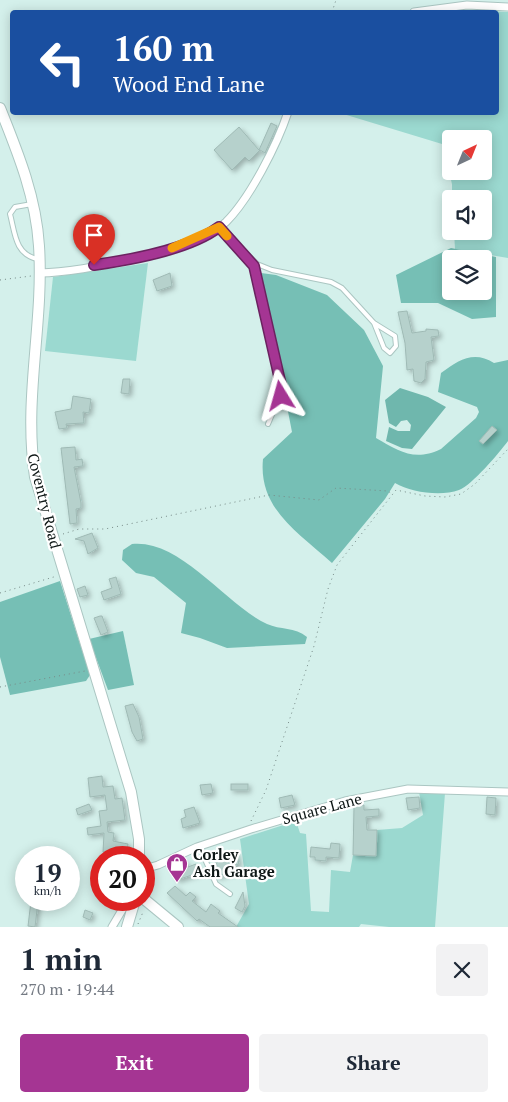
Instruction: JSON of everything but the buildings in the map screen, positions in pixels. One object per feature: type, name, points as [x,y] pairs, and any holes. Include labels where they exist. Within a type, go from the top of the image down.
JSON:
[{"type":"main road","name":"Coventry Road","points":[[0,108],[19,155],[33,204],[39,259],[40,274],[30,396],[30,449],[35,477],[52,538],[131,792],[138,846]]},
{"type":"main road","points":[[155,908],[178,927]]},
{"type":"main road","points":[[126,927],[131,911]]},
{"type":"street","points":[[429,10],[467,5],[508,7]]},
{"type":"street","points":[[40,274],[148,256],[188,242],[219,227],[236,210],[271,155],[287,115]]},
{"type":"street","name":"Square Lane","points":[[155,866],[199,846],[345,801],[408,788],[476,789],[508,792]]},
{"type":"street","points":[[112,927],[121,911]]},
{"type":"lane","points":[[33,204],[15,208],[10,214],[18,248],[24,254],[39,259]]},
{"type":"lane","points":[[219,227],[252,261],[272,270],[337,285],[353,298],[374,323],[395,336],[396,346],[390,353],[384,348],[374,323]]},
{"type":"lane","points":[[252,261],[282,391],[268,424]]},
{"type":"lane","points":[[199,846],[216,884],[230,894]]},
{"type":"path","points":[[0,280],[40,274]]},
{"type":"path","points":[[251,829],[250,823],[266,790],[311,655],[328,590],[337,566],[396,490],[424,496],[445,497],[461,494],[475,484],[508,449]]},
{"type":"path","points":[[52,538],[79,530],[105,529],[269,496],[319,500],[336,488],[393,494]]},
{"type":"path","points":[[0,594],[63,574]]},
{"type":"path","points":[[0,687],[93,669]]},
{"type":"shaded area","points":[[499,12],[508,12],[508,258],[492,255],[492,250],[455,249],[454,240],[492,240],[492,190],[452,190],[451,180],[492,180],[492,130],[442,130],[442,144],[347,115],[499,115]]},
{"type":"shaded area","points":[[442,252],[442,300],[492,300],[492,256],[496,257],[496,317],[472,319],[438,303],[401,303],[396,275]]},
{"type":"shaded area","points":[[148,263],[136,361],[45,351],[53,277]]},
{"type":"shaded area","points":[[261,273],[276,275],[327,295],[364,330],[383,366],[376,438],[400,451],[415,455],[423,455],[441,449],[476,418],[479,412],[477,407],[438,392],[441,373],[466,358],[480,357],[494,363],[508,360],[508,441],[478,475],[459,490],[443,493],[426,493],[395,483],[385,499],[332,563],[283,518],[267,492],[263,477],[263,459],[292,432]]},
{"type":"shaded area","points":[[400,388],[428,397],[446,407],[412,449],[402,448],[386,441],[389,427],[398,431],[410,431],[411,425],[407,420],[401,421],[396,427],[389,423],[385,400]]},
{"type":"shaded area","points":[[132,544],[150,545],[168,552],[185,562],[251,615],[272,626],[292,630],[307,637],[305,644],[227,648],[181,633],[186,603],[154,577],[136,573],[122,560],[123,550]]},
{"type":"shaded area","points":[[60,581],[90,675],[86,681],[10,695],[0,657],[0,602]]},
{"type":"shaded area","points":[[123,631],[134,685],[108,690],[89,639]]},
{"type":"shaded area","points":[[419,792],[445,793],[435,927],[389,927],[361,924],[359,927],[236,927],[249,904],[240,839],[296,821],[300,833],[306,834],[311,911],[329,912],[331,870],[350,872],[353,855],[376,856],[377,830],[402,828],[423,815]]},
{"type":"slow traffic","points":[[172,248],[214,231],[219,227],[227,236]]},
{"type":"place","name":"Corley Ash Garage","points":[[177,883]]},
{"type":"route","points":[[94,265],[148,256],[188,242],[219,227],[252,261],[254,266],[281,385],[281,396]]}]
